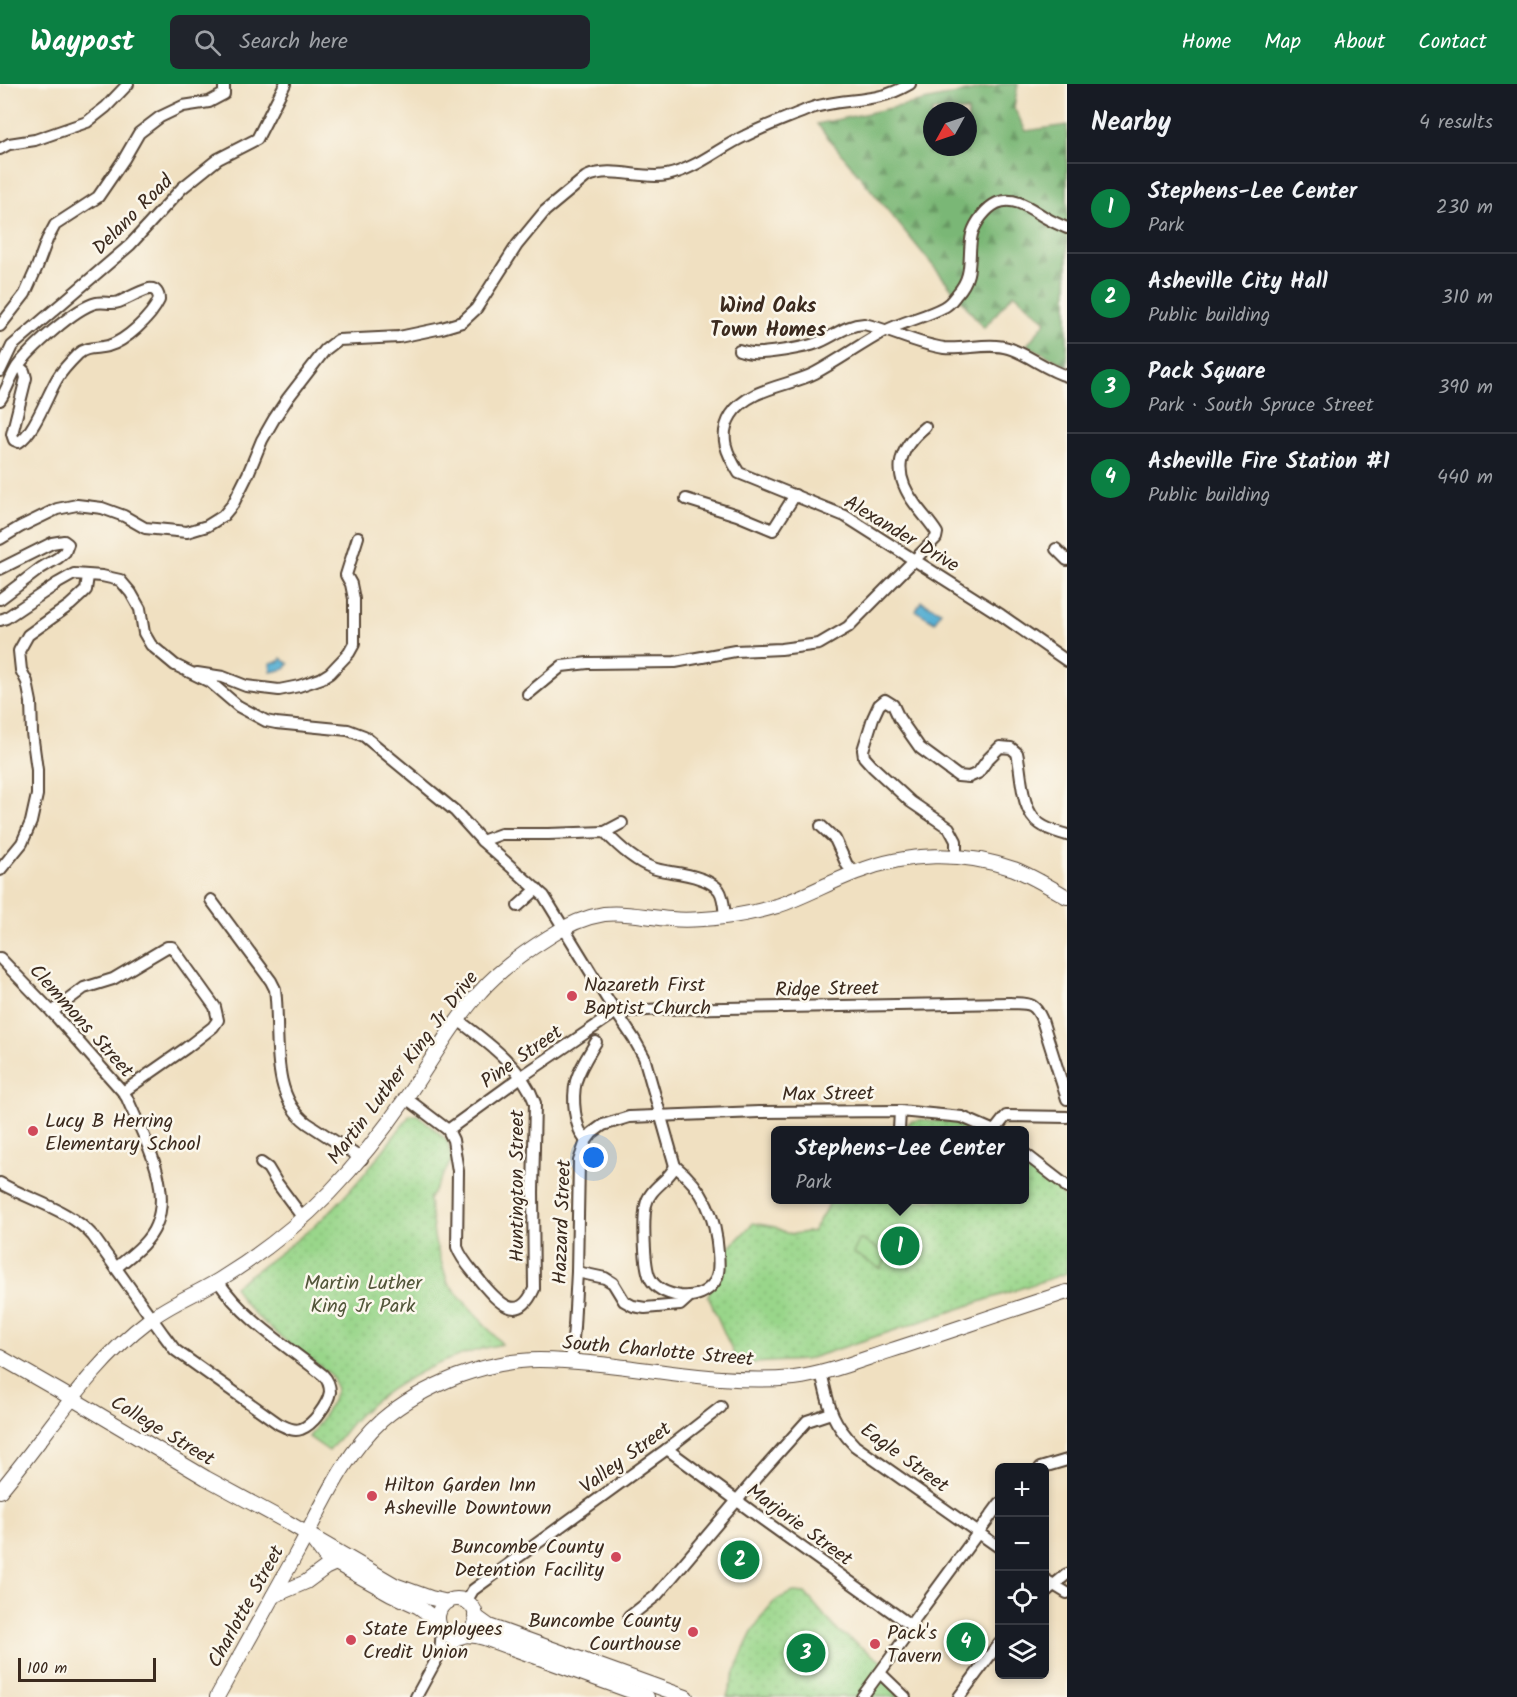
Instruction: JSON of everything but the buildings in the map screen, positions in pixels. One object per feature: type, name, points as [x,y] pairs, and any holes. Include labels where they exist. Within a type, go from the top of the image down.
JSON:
[{"type":"main road","name":"Martin Luther King Jr Drive","points":[[0,1491],[91,1374],[119,1345],[152,1318],[218,1281],[251,1259],[303,1218],[362,1159],[458,1020],[481,991],[524,953],[564,928],[602,914],[640,915],[672,920],[725,917],[778,905],[874,865],[920,856],[956,856],[987,861],[1016,870],[1067,897]]},
{"type":"main road","name":"South Charlotte Street","points":[[308,1534],[356,1449],[382,1420],[419,1394],[440,1383],[466,1374],[506,1363],[537,1360],[739,1378],[797,1377],[821,1372],[1067,1292]]},
{"type":"main road","name":"College Street","points":[[0,1357],[206,1478],[395,1585],[448,1602]]},
{"type":"main road","name":"College Street","points":[[308,1534],[326,1557],[391,1594],[419,1606],[440,1625]]},
{"type":"main road","name":"Charlotte Street","points":[[217,1697],[308,1534]]},
{"type":"main road","points":[[273,1596],[306,1582],[336,1563]]},
{"type":"main road","points":[[463,1636],[472,1629],[475,1616],[474,1610],[466,1602],[457,1599],[448,1602],[439,1611],[440,1625],[447,1635],[463,1636],[477,1636],[562,1658],[686,1697]]},
{"type":"main road","points":[[475,1616],[489,1626],[647,1697]]},
{"type":"street","points":[[0,149],[9,144],[35,140],[87,122],[106,107],[128,84]]},
{"type":"street","points":[[0,326],[25,294],[55,225],[98,197],[139,133],[160,117],[183,106],[209,102],[224,94],[224,84]]},
{"type":"street","name":"Delano Road","points":[[0,370],[12,346],[130,246],[182,188],[218,159],[257,139],[285,84]]},
{"type":"street","points":[[0,539],[57,509],[77,505],[102,508],[124,516],[146,528],[187,532],[207,526],[223,516],[234,504],[262,440],[274,419],[325,350],[338,340],[399,337],[462,322],[476,309],[517,245],[545,211],[586,177],[593,173],[609,172],[639,176],[668,175],[694,165],[745,136],[811,108],[880,97],[910,84]]},
{"type":"street","name":"Alexander Drive","points":[[1067,228],[1048,220],[1027,206],[1008,200],[995,203],[982,215],[972,234],[970,272],[961,290],[948,305],[887,330],[813,374],[764,390],[744,401],[731,414],[723,434],[729,458],[739,473],[846,516],[1001,615],[1067,661]]},
{"type":"street","points":[[0,400],[18,366],[41,341],[78,312],[98,302],[113,303],[149,289],[157,293],[159,300],[153,310],[124,337],[111,345],[88,348],[78,354],[57,378],[29,433],[19,442],[14,440],[12,434],[26,378],[24,371],[18,366]]},
{"type":"street","points":[[739,350],[752,353],[810,345],[857,324],[864,324],[942,347],[965,349],[997,346],[1008,348],[1067,376]]},
{"type":"street","points":[[528,694],[562,666],[588,663],[675,662],[735,651],[782,649],[819,644],[848,627],[914,561],[938,533],[913,502],[902,477],[902,454],[907,444],[925,427]]},
{"type":"street","points":[[686,499],[737,515],[773,530],[795,495]]},
{"type":"street","points":[[187,671],[223,676],[246,686],[279,690],[299,686],[330,673],[349,653],[354,644],[354,599],[351,584],[346,575],[358,537]]},
{"type":"street","points":[[0,569],[52,543],[64,541],[68,544],[65,552],[58,558],[0,599]]},
{"type":"street","points":[[1056,549],[1067,560]]},
{"type":"street","points":[[0,620],[74,574],[120,580],[140,609],[144,633],[150,645],[175,665],[210,682],[238,706],[266,721],[348,729],[364,736],[454,811],[483,841],[537,889],[550,904],[634,1039],[644,1057],[675,1166],[673,1172],[653,1191],[646,1205],[646,1257],[650,1278],[663,1292],[690,1296],[700,1294],[716,1279],[719,1265],[717,1232],[712,1214],[704,1200],[683,1172],[675,1166]]},
{"type":"street","points":[[0,870],[22,843],[31,822],[36,795],[37,770],[31,702],[27,682],[21,670],[19,651],[28,635],[70,605],[86,590],[88,576]]},
{"type":"street","points":[[956,856],[956,842],[949,828],[911,802],[864,757],[863,750],[873,718],[879,705],[885,700],[893,705],[899,718],[920,748],[958,776],[969,777],[978,773],[1000,747],[1011,748],[1017,753],[1025,798],[1035,820],[1040,825],[1067,835]]},
{"type":"street","points":[[483,841],[501,834],[605,832],[621,823]]},
{"type":"street","points":[[821,826],[835,838],[847,865],[855,872]]},
{"type":"street","points":[[605,832],[615,844],[654,869],[688,875],[710,883],[719,890],[723,899],[725,917]]},
{"type":"street","points":[[518,906],[537,889]]},
{"type":"street","points":[[211,900],[271,981],[274,989],[278,1059],[285,1091],[294,1109],[307,1123],[362,1159]]},
{"type":"street","points":[[52,1012],[84,988],[113,979],[167,947],[172,947],[215,1007],[218,1020],[213,1027],[123,1092]]},
{"type":"street","name":"Clemmons Street","points":[[0,958],[123,1092],[157,1170],[160,1201],[156,1226],[138,1249],[116,1268]]},
{"type":"street","name":"Ridge Street","points":[[616,1012],[663,1009],[1029,1004],[1037,1008],[1067,1099]]},
{"type":"street","name":"Pine Street","points":[[448,1130],[616,1012]]},
{"type":"street","name":"Huntington Street","points":[[448,1130],[453,1140],[458,1172],[457,1246],[460,1257],[495,1299],[507,1308],[519,1307],[529,1301],[534,1289],[535,1103],[521,1077],[484,1040],[458,1020]]},
{"type":"street","points":[[586,1141],[577,1125],[576,1083],[596,1042]]},
{"type":"street","points":[[406,1098],[448,1130]]},
{"type":"street","points":[[898,1126],[900,1111]]},
{"type":"street","name":"Max Street","points":[[660,1117],[759,1112],[900,1111],[962,1117],[982,1126]]},
{"type":"street","points":[[997,1126],[1006,1116],[1067,1117]]},
{"type":"street","name":"Hazzard Street","points":[[571,1362],[577,1272],[579,1161],[582,1149],[592,1133],[603,1125],[629,1117],[660,1117]]},
{"type":"street","points":[[1029,1157],[1066,1184]]},
{"type":"street","points":[[261,1163],[268,1168],[277,1184],[303,1218]]},
{"type":"street","points":[[0,1184],[82,1224],[175,1350],[279,1424],[291,1430],[301,1429],[324,1408],[330,1392],[327,1380],[247,1315],[218,1281]]},
{"type":"street","points":[[577,1272],[605,1278],[613,1283],[624,1301],[633,1306],[645,1308],[680,1305],[690,1296]]},
{"type":"street","name":"Eagle Street","points":[[821,1372],[831,1413],[843,1433],[855,1446],[995,1545]]},
{"type":"street","name":"Valley Street","points":[[466,1602],[473,1590],[721,1407]]},
{"type":"street","points":[[629,1617],[657,1595],[807,1421],[831,1413]]},
{"type":"street","name":"Marjorie Street","points":[[667,1449],[913,1627]]},
{"type":"street","points":[[1049,1465],[1067,1460]]},
{"type":"street","points":[[862,1697],[913,1627],[914,1620],[995,1509]]},
{"type":"street","points":[[1049,1582],[1067,1574]]},
{"type":"street","points":[[1049,1582],[1067,1593]]},
{"type":"street","points":[[416,1697],[440,1653],[440,1625]]},
{"type":"street","points":[[440,1653],[463,1636]]},
{"type":"street","points":[[959,1697],[995,1648]]},
{"type":"street","points":[[880,1673],[905,1697]]},
{"type":"green space","points":[[1003,84],[1018,84],[1014,108],[1026,131],[1067,125],[1067,366],[1027,345],[1046,321],[1014,293],[984,328],[817,124]]},
{"type":"green space","name":"Martin Luther King Jr Park","points":[[410,1115],[418,1115],[447,1140],[452,1160],[429,1200],[435,1242],[448,1283],[502,1344],[445,1361],[393,1388],[358,1416],[329,1451],[309,1437],[337,1389],[330,1374],[255,1315],[234,1286],[323,1218],[358,1181]]},
{"type":"green space","points":[[912,1121],[943,1121],[966,1126],[907,1126]]},
{"type":"green space","points":[[1029,1163],[1042,1173],[1067,1200],[1067,1273],[805,1360],[738,1364],[708,1296],[721,1257],[753,1223],[775,1227],[793,1234],[813,1231],[829,1204],[1029,1204]]},
{"type":"green space","points":[[860,1239],[888,1254],[881,1269],[853,1253]]},
{"type":"green space","points":[[794,1592],[805,1593],[836,1629],[882,1662],[898,1697],[727,1697],[740,1660],[757,1624],[775,1601]]},
{"type":"water","points":[[921,601],[941,611],[935,622],[916,611]]},
{"type":"water","points":[[281,658],[289,664],[285,669],[271,672],[270,663],[280,661]]},
{"type":"place","name":"Nazareth First Baptist Church","points":[[572,996]]},
{"type":"place","name":"Lucy B Herring Elementary School","points":[[33,1131]]},
{"type":"place","name":"Stephens-Lee Center","points":[[900,1246]]},
{"type":"place","name":"Hilton Garden Inn Asheville Downtown","points":[[372,1496]]},
{"type":"place","name":"Buncombe County Detention Facility","points":[[616,1557]]},
{"type":"place","name":"Asheville City Hall","points":[[740,1560]]},
{"type":"place","name":"Buncombe County Courthouse","points":[[693,1632]]},
{"type":"place","name":"State Employees Credit Union","points":[[351,1640]]},
{"type":"place","name":"Asheville Fire Station #1","points":[[966,1642]]},
{"type":"place","name":"Pack's Tavern","points":[[875,1644]]},
{"type":"place","name":"Pack Square","points":[[806,1653]]},
{"type":"district","name":"Wind Oaks Town Homes","points":[[768,317]]}]
